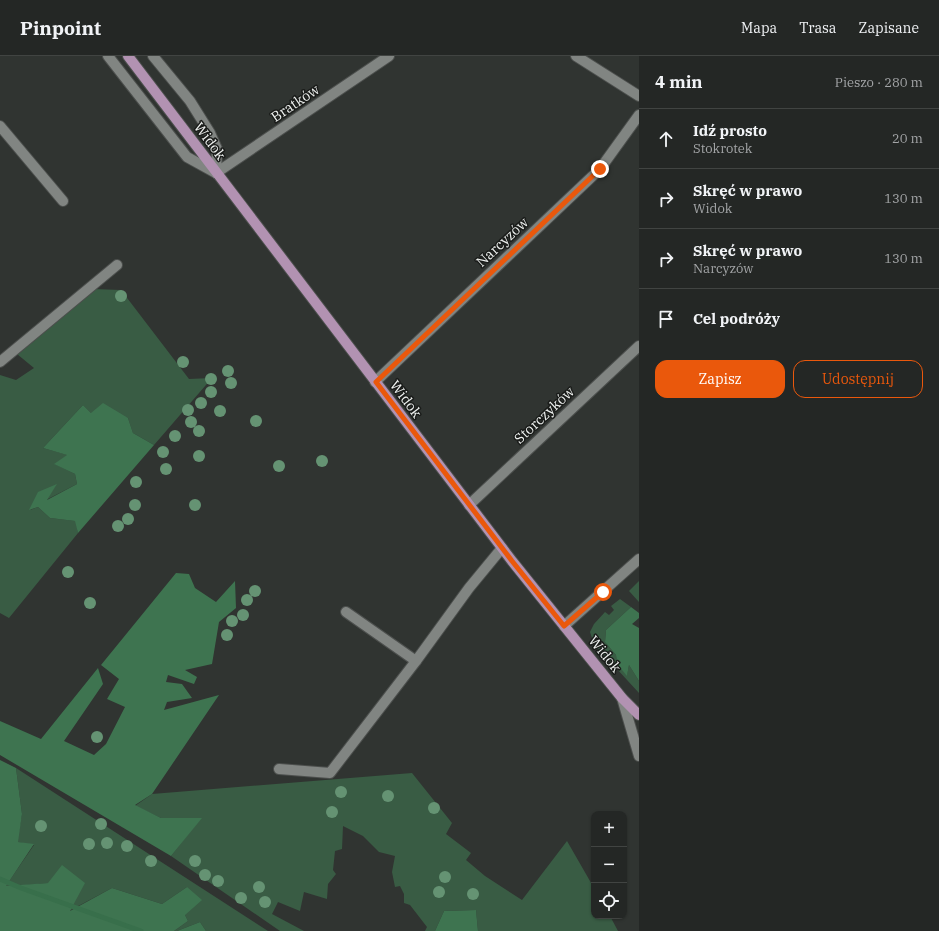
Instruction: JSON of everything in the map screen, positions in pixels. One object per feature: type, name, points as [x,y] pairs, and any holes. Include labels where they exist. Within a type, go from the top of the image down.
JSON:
[{"type":"main road","name":"Widok","points":[[128,56],[502,548],[622,698],[639,715]]},
{"type":"street","points":[[108,56],[187,157],[216,173],[217,149],[210,133],[190,101],[153,56]]},
{"type":"street","name":"Bratków","points":[[216,173],[389,56]]},
{"type":"street","points":[[576,56],[639,96]]},
{"type":"street","name":"Narcyzów","points":[[376,382],[600,169],[639,115]]},
{"type":"street","points":[[0,126],[63,200]]},
{"type":"street","points":[[0,362],[116,264]]},
{"type":"street","name":"Storczyków","points":[[469,505],[639,346]]},
{"type":"street","points":[[279,769],[330,772],[416,661],[469,588],[502,548]]},
{"type":"street","points":[[564,626],[639,559]]},
{"type":"street","points":[[346,612],[416,661]]},
{"type":"street","points":[[622,698],[639,756]]},
{"type":"green space","points":[[93,289],[121,290],[189,379],[212,378],[154,445],[133,433],[128,418],[91,413],[83,405],[43,448],[68,455],[55,464],[75,474],[77,484],[46,500],[56,485],[30,510],[38,507],[50,518],[76,521],[78,533],[9,618],[0,613],[0,375],[16,380],[34,368],[17,354]]},
{"type":"green space","points":[[103,403],[128,418],[133,433],[154,445],[78,533],[75,521],[50,518],[38,507],[29,510],[38,492],[57,484],[47,500],[77,484],[75,474],[54,464],[67,455],[43,448],[83,405],[91,413]]},
{"type":"green space","points":[[176,573],[189,574],[195,588],[216,602],[235,581],[236,608],[219,622],[212,664],[185,670],[197,677],[194,684],[168,675],[166,682],[182,684],[192,698],[167,702],[164,710],[219,695],[152,794],[135,805],[161,818],[202,818],[171,856],[0,755],[0,721],[41,739],[98,668],[103,684],[64,741],[94,755],[106,744],[125,707],[107,699],[119,679],[101,665]]},
{"type":"green space","points":[[639,581],[639,602],[629,591]]},
{"type":"green space","points":[[620,599],[631,607],[606,630],[605,642],[616,655],[617,664],[627,675],[629,665],[639,681],[639,693],[594,644],[590,632],[594,624],[605,612],[609,615],[614,610],[611,606]]},
{"type":"green space","points":[[631,607],[639,613],[639,618],[632,624],[639,628],[639,681],[629,665],[627,676],[617,664],[616,655],[605,642],[606,630]]},
{"type":"green space","points":[[0,760],[16,768],[22,814],[18,842],[34,844],[6,886],[48,883],[62,865],[85,883],[70,911],[112,888],[162,904],[187,887],[202,900],[185,915],[188,921],[174,931],[0,931]]},
{"type":"green space","points":[[16,768],[268,931],[206,931],[200,922],[174,931],[188,921],[185,915],[187,887],[162,904],[112,888],[69,911],[48,883],[5,887],[34,845],[17,842],[22,814]]},
{"type":"green space","points":[[412,773],[452,823],[446,834],[471,853],[466,860],[485,876],[522,900],[567,841],[591,883],[591,919],[612,919],[618,931],[478,931],[476,910],[444,911],[435,931],[425,931],[427,927],[410,905],[404,903],[404,894],[400,886],[395,887],[392,872],[395,856],[379,852],[363,836],[343,826],[342,849],[335,851],[333,870],[336,874],[328,884],[327,899],[304,892],[300,911],[278,902],[272,914],[304,931],[280,931],[171,856],[201,818],[161,818],[135,806],[152,794]]},
{"type":"green space","points":[[476,910],[478,931],[435,931],[444,911]]},
{"type":"green space","points":[[200,922],[206,931],[177,931]]},
{"type":"waterway","points":[[0,879],[141,931]]},
{"type":"route","points":[[600,169],[376,382],[512,561],[564,626],[603,592]]}]
